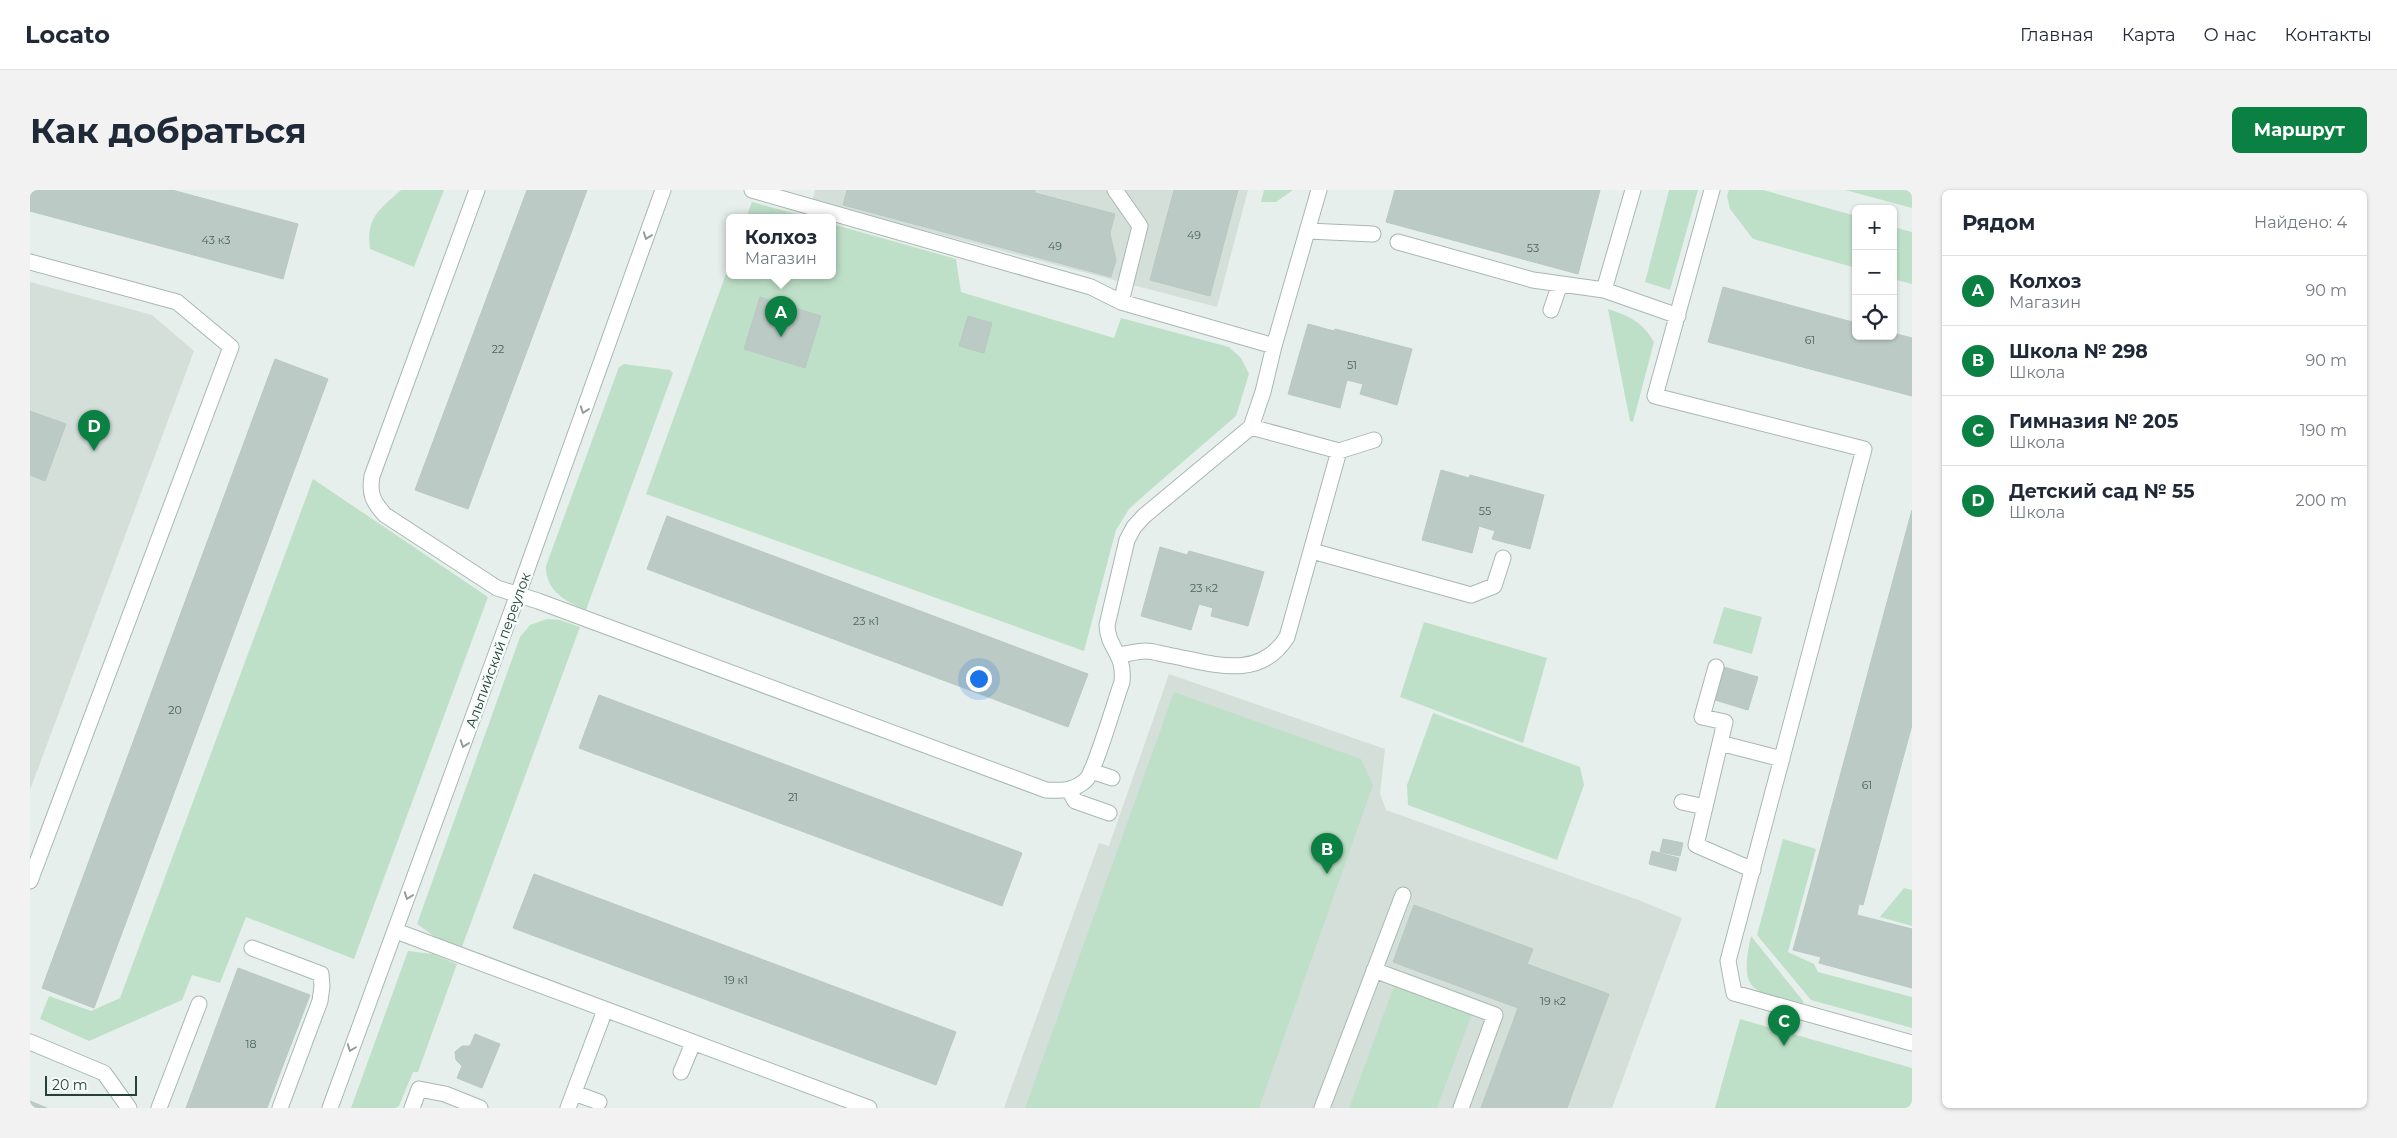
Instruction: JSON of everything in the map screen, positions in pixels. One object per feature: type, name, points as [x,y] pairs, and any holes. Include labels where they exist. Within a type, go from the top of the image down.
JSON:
[{"type":"street","points":[[477,190],[378,458],[370,489],[373,501],[385,515],[497,588],[518,594],[1046,790],[1069,790],[1087,779],[1092,771],[1122,682],[1124,667],[1108,636],[1107,625],[1127,540],[1134,527],[1154,507],[1251,427],[1263,392],[1274,346],[1319,190]]},
{"type":"street","name":"Альпийский переулок","points":[[330,1108],[396,931],[663,190]]},
{"type":"street","points":[[752,190],[1092,287],[1121,302],[1274,346]]},
{"type":"street","points":[[1115,190],[1140,226],[1121,302]]},
{"type":"street","points":[[1604,290],[1634,190]]},
{"type":"street","points":[[1712,190],[1655,396],[1864,449],[1728,961],[1734,993],[1912,1043]]},
{"type":"street","points":[[1308,231],[1373,234]]},
{"type":"street","points":[[1398,242],[1533,280],[1604,290],[1678,316]]},
{"type":"street","points":[[30,262],[177,302],[231,347],[30,881]]},
{"type":"street","points":[[1551,310],[1560,284]]},
{"type":"street","points":[[1251,427],[1339,452],[1374,440]]},
{"type":"street","points":[[1119,655],[1146,651],[1227,666],[1243,666],[1271,656],[1279,649],[1286,637],[1339,452]]},
{"type":"street","points":[[1312,551],[1471,595],[1494,586],[1503,558]]},
{"type":"street","points":[[1716,668],[1702,717],[1725,722],[1696,845],[1753,870]]},
{"type":"street","points":[[1720,743],[1782,759]]},
{"type":"street","points":[[1092,771],[1112,778]]},
{"type":"street","points":[[1069,790],[1075,801],[1109,813]]},
{"type":"street","points":[[1682,802],[1705,807]]},
{"type":"street","points":[[1322,1108],[1403,895]]},
{"type":"street","points":[[396,931],[869,1108]]},
{"type":"street","points":[[252,948],[320,974],[322,986],[320,1000],[280,1108]]},
{"type":"street","points":[[1374,970],[1495,1015],[1461,1108]]},
{"type":"street","points":[[159,1108],[199,1004]]},
{"type":"street","points":[[568,1108],[605,1010]]},
{"type":"street","points":[[30,1042],[104,1073],[129,1108]]},
{"type":"street","points":[[681,1072],[693,1043]]},
{"type":"street","points":[[412,1108],[419,1089],[445,1094],[480,1108]]},
{"type":"street","points":[[574,1093],[598,1102]]},
{"type":"shaded area","points":[[815,190],[1248,190],[1217,307],[812,201]]},
{"type":"shaded area","points":[[30,282],[152,315],[194,351],[30,790]]},
{"type":"shaded area","points":[[1169,674],[1385,749],[1380,794],[1386,810],[1641,901],[1682,918],[1612,1108],[1004,1108],[1099,843],[1109,846]]},
{"type":"green space","points":[[401,190],[444,190],[414,267],[370,249],[369,238],[372,222],[380,209]]},
{"type":"green space","points":[[1264,190],[1293,190],[1276,202],[1261,202]]},
{"type":"green space","points":[[1669,190],[1698,190],[1670,290],[1645,282]]},
{"type":"green space","points":[[1729,190],[1763,190],[1852,215],[1852,267],[1753,239],[1730,209],[1727,196]]},
{"type":"green space","points":[[1845,190],[1912,190],[1912,208]]},
{"type":"green space","points":[[752,202],[796,214],[748,214]]},
{"type":"green space","points":[[836,225],[956,259],[961,292],[1114,338],[1121,318],[1229,347],[1241,358],[1249,374],[1236,416],[1129,509],[1116,530],[1084,651],[646,494],[726,274],[726,279],[836,279]]},
{"type":"green space","points":[[1897,228],[1912,232],[1912,284],[1897,280]]},
{"type":"green space","points":[[1608,309],[1623,314],[1635,321],[1645,329],[1654,342],[1633,422],[1630,421]]},
{"type":"green space","points":[[624,364],[670,370],[673,373],[586,610],[558,594],[549,582],[546,566],[619,367]]},
{"type":"green space","points":[[313,479],[488,597],[354,959],[246,917],[220,983],[192,975],[182,1000],[89,1041],[40,1019],[49,996],[91,1011],[120,998]]},
{"type":"green space","points":[[1724,607],[1762,617],[1752,654],[1713,643]]},
{"type":"green space","points":[[547,619],[560,620],[580,627],[462,947],[438,939],[417,924],[520,637],[530,625]]},
{"type":"green space","points":[[1424,622],[1547,658],[1523,743],[1400,697]]},
{"type":"green space","points":[[1174,692],[1361,759],[1373,785],[1259,1108],[1025,1108]]},
{"type":"green space","points":[[1433,713],[1580,767],[1584,785],[1557,860],[1408,805],[1407,785]]},
{"type":"green space","points":[[1783,839],[1816,849],[1788,952],[1814,964],[1818,972],[1912,997],[1912,1028],[1811,1000],[1757,935]]},
{"type":"green space","points":[[1904,888],[1912,890],[1912,926],[1880,917]]},
{"type":"green space","points":[[1751,936],[1804,1004],[1773,996],[1754,987],[1749,980],[1747,970],[1747,955]]},
{"type":"green space","points":[[408,951],[433,954],[457,964],[418,1072],[413,1072],[399,1106],[396,1108],[351,1108]]},
{"type":"green space","points":[[1394,986],[1472,1014],[1437,1108],[1349,1108]]},
{"type":"green space","points":[[1740,1019],[1912,1068],[1912,1108],[1715,1108]]},
{"type":"building","points":[[30,190],[172,190],[298,224],[283,279],[30,211]]},
{"type":"building","points":[[527,190],[587,190],[468,509],[415,490]]},
{"type":"building","points":[[847,190],[1035,190],[1035,193],[1115,214],[1110,233],[1116,260],[1111,277],[843,205]]},
{"type":"building","points":[[1174,190],[1238,190],[1210,296],[1150,280]]},
{"type":"building","points":[[1395,190],[1600,190],[1578,274],[1386,222]]},
{"type":"building","points":[[1723,287],[1852,322],[1852,340],[1897,340],[1897,334],[1912,338],[1912,396],[1708,342]]},
{"type":"building","points":[[760,297],[821,316],[805,368],[744,349]]},
{"type":"building","points":[[968,316],[992,323],[984,353],[959,346]]},
{"type":"building","points":[[1308,324],[1412,349],[1397,405],[1360,394],[1363,384],[1347,380],[1340,408],[1288,394]]},
{"type":"building","points":[[275,359],[328,379],[94,1008],[42,988]]},
{"type":"building","points":[[30,411],[66,424],[45,481],[30,475]]},
{"type":"building","points":[[1441,470],[1469,478],[1470,475],[1544,495],[1530,549],[1492,539],[1495,531],[1479,526],[1472,553],[1422,540]]},
{"type":"building","points":[[1912,510],[1912,725],[1863,905],[1859,904],[1857,915],[1912,929],[1912,988],[1819,963],[1821,957],[1793,950]]},
{"type":"building","points":[[667,516],[1088,674],[1068,727],[647,569]]},
{"type":"building","points":[[1160,547],[1187,555],[1189,551],[1264,572],[1248,626],[1211,616],[1213,608],[1199,604],[1191,630],[1141,616]]},
{"type":"building","points":[[1724,667],[1758,677],[1748,710],[1715,700]]},
{"type":"building","points":[[599,695],[1022,853],[1002,906],[579,748]]},
{"type":"building","points":[[1663,839],[1683,843],[1680,856],[1660,852]]},
{"type":"building","points":[[1652,851],[1679,858],[1676,871],[1649,864]]},
{"type":"building","points":[[534,874],[956,1032],[936,1085],[513,928]]},
{"type":"building","points":[[1414,905],[1533,949],[1527,964],[1609,994],[1567,1108],[1481,1108],[1518,1008],[1393,962]]},
{"type":"building","points":[[238,968],[310,995],[267,1108],[186,1108]]},
{"type":"building","points":[[475,1034],[500,1044],[482,1088],[457,1078],[462,1066],[456,1060],[455,1052],[462,1046],[470,1046]]},
{"type":"building","points":[[30,1101],[42,1106],[47,1108],[30,1108]]},
{"type":"place","name":"Колхоз","points":[[781,337]]},
{"type":"place","name":"Детский сад № 55","points":[[94,451]]},
{"type":"place","name":"Школа № 298","points":[[1327,874]]},
{"type":"place","name":"Гимназия № 205","points":[[1784,1046]]}]
